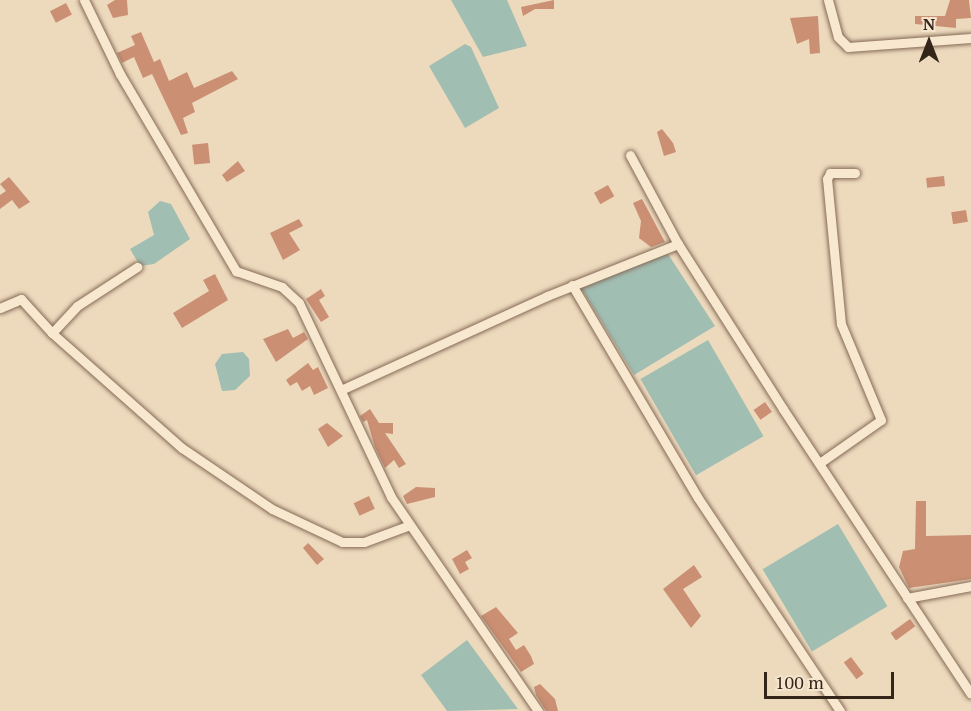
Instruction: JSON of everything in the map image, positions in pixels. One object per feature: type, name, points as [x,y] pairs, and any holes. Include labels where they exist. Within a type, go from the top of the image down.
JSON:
[{"type":"street","points":[[84,0],[120,74],[236,271],[291,293],[343,389],[380,477],[410,525],[538,711]]},
{"type":"street","points":[[828,0],[838,37],[848,46],[971,38]]},
{"type":"street","points":[[630,155],[678,244],[971,694]]},
{"type":"street","points":[[821,462],[881,420],[841,324],[837,289],[827,179],[830,173],[855,173]]},
{"type":"street","points":[[343,389],[573,285],[678,244]]},
{"type":"street","points":[[52,333],[77,306],[137,267]]},
{"type":"street","points":[[573,285],[698,498],[840,711]]},
{"type":"street","points":[[0,308],[21,299],[52,333],[182,448],[272,509],[342,542],[364,542],[410,525]]},
{"type":"street","points":[[907,598],[971,586]]},
{"type":"shaded area","points":[[451,0],[507,0],[527,46],[483,57]]},
{"type":"shaded area","points":[[465,44],[471,47],[499,108],[465,128],[429,66]]},
{"type":"shaded area","points":[[160,201],[171,204],[190,239],[154,264],[140,266],[130,249],[154,235],[148,212]]},
{"type":"shaded area","points":[[666,251],[715,326],[634,375],[581,288]]},
{"type":"shaded area","points":[[708,340],[764,436],[696,475],[640,379]]},
{"type":"shaded area","points":[[243,352],[249,359],[250,376],[235,390],[222,391],[215,364],[222,354]]},
{"type":"shaded area","points":[[838,524],[887,606],[812,652],[763,569]]},
{"type":"shaded area","points":[[467,640],[518,709],[447,711],[421,675]]},
{"type":"building","points":[[115,0],[127,0],[128,15],[113,18],[107,5]]},
{"type":"building","points":[[554,0],[554,9],[535,9],[523,16],[521,7]]},
{"type":"building","points":[[950,0],[969,0],[971,18],[956,19],[956,28],[915,24],[915,16],[945,16]]},
{"type":"building","points":[[66,3],[72,15],[56,23],[50,11]]},
{"type":"building","points":[[818,16],[820,53],[810,54],[809,39],[797,44],[790,18]]},
{"type":"building","points":[[141,32],[154,62],[160,59],[169,81],[187,72],[194,88],[232,71],[238,79],[192,103],[195,112],[183,118],[188,133],[181,135],[152,74],[143,78],[134,57],[122,63],[117,53],[135,45],[131,36]]},
{"type":"building","points":[[662,129],[673,143],[676,152],[664,156],[657,132]]},
{"type":"building","points":[[208,143],[210,163],[194,165],[192,145]]},
{"type":"building","points":[[238,161],[245,171],[227,182],[222,175]]},
{"type":"building","points":[[944,176],[945,186],[927,188],[926,178]]},
{"type":"building","points":[[9,177],[30,202],[19,209],[12,200],[0,209],[0,195],[6,191],[0,184]]},
{"type":"building","points":[[608,185],[614,196],[600,204],[594,193]]},
{"type":"building","points":[[642,199],[665,242],[651,247],[639,238],[641,221],[633,203]]},
{"type":"building","points":[[966,210],[968,222],[953,224],[951,212]]},
{"type":"building","points":[[299,219],[303,226],[289,233],[300,250],[283,260],[270,233]]},
{"type":"building","points":[[215,274],[228,300],[182,328],[173,313],[209,291],[203,280]]},
{"type":"building","points":[[321,289],[325,296],[319,300],[329,317],[321,322],[306,299]]},
{"type":"building","points":[[288,329],[293,338],[304,332],[308,339],[276,362],[263,339]]},
{"type":"building","points":[[308,363],[313,370],[318,367],[328,388],[314,395],[310,386],[302,391],[297,382],[290,386],[286,380]]},
{"type":"building","points":[[765,402],[772,412],[760,420],[754,410]]},
{"type":"building","points":[[370,409],[379,423],[393,423],[393,434],[385,433],[406,464],[399,468],[394,460],[385,468],[375,447],[367,420],[363,422],[360,416]]},
{"type":"building","points":[[327,423],[343,436],[328,447],[318,429]]},
{"type":"building","points":[[416,487],[435,488],[435,497],[407,504],[403,496]]},
{"type":"building","points":[[369,496],[375,509],[360,516],[354,503]]},
{"type":"building","points":[[916,501],[926,501],[926,536],[971,535],[971,579],[909,588],[899,567],[903,551],[915,549]]},
{"type":"building","points":[[308,543],[324,559],[317,565],[303,548]]},
{"type":"building","points":[[467,550],[472,558],[465,562],[469,569],[460,574],[452,559]]},
{"type":"building","points":[[694,565],[702,577],[683,589],[701,616],[691,628],[663,589]]},
{"type":"building","points":[[496,607],[518,633],[509,639],[516,650],[524,645],[531,656],[534,664],[521,672],[481,616]]},
{"type":"building","points":[[910,619],[915,626],[896,640],[891,633]]},
{"type":"building","points":[[851,657],[864,674],[856,679],[844,662]]},
{"type":"building","points":[[540,684],[555,699],[558,711],[546,711],[534,687]]}]
